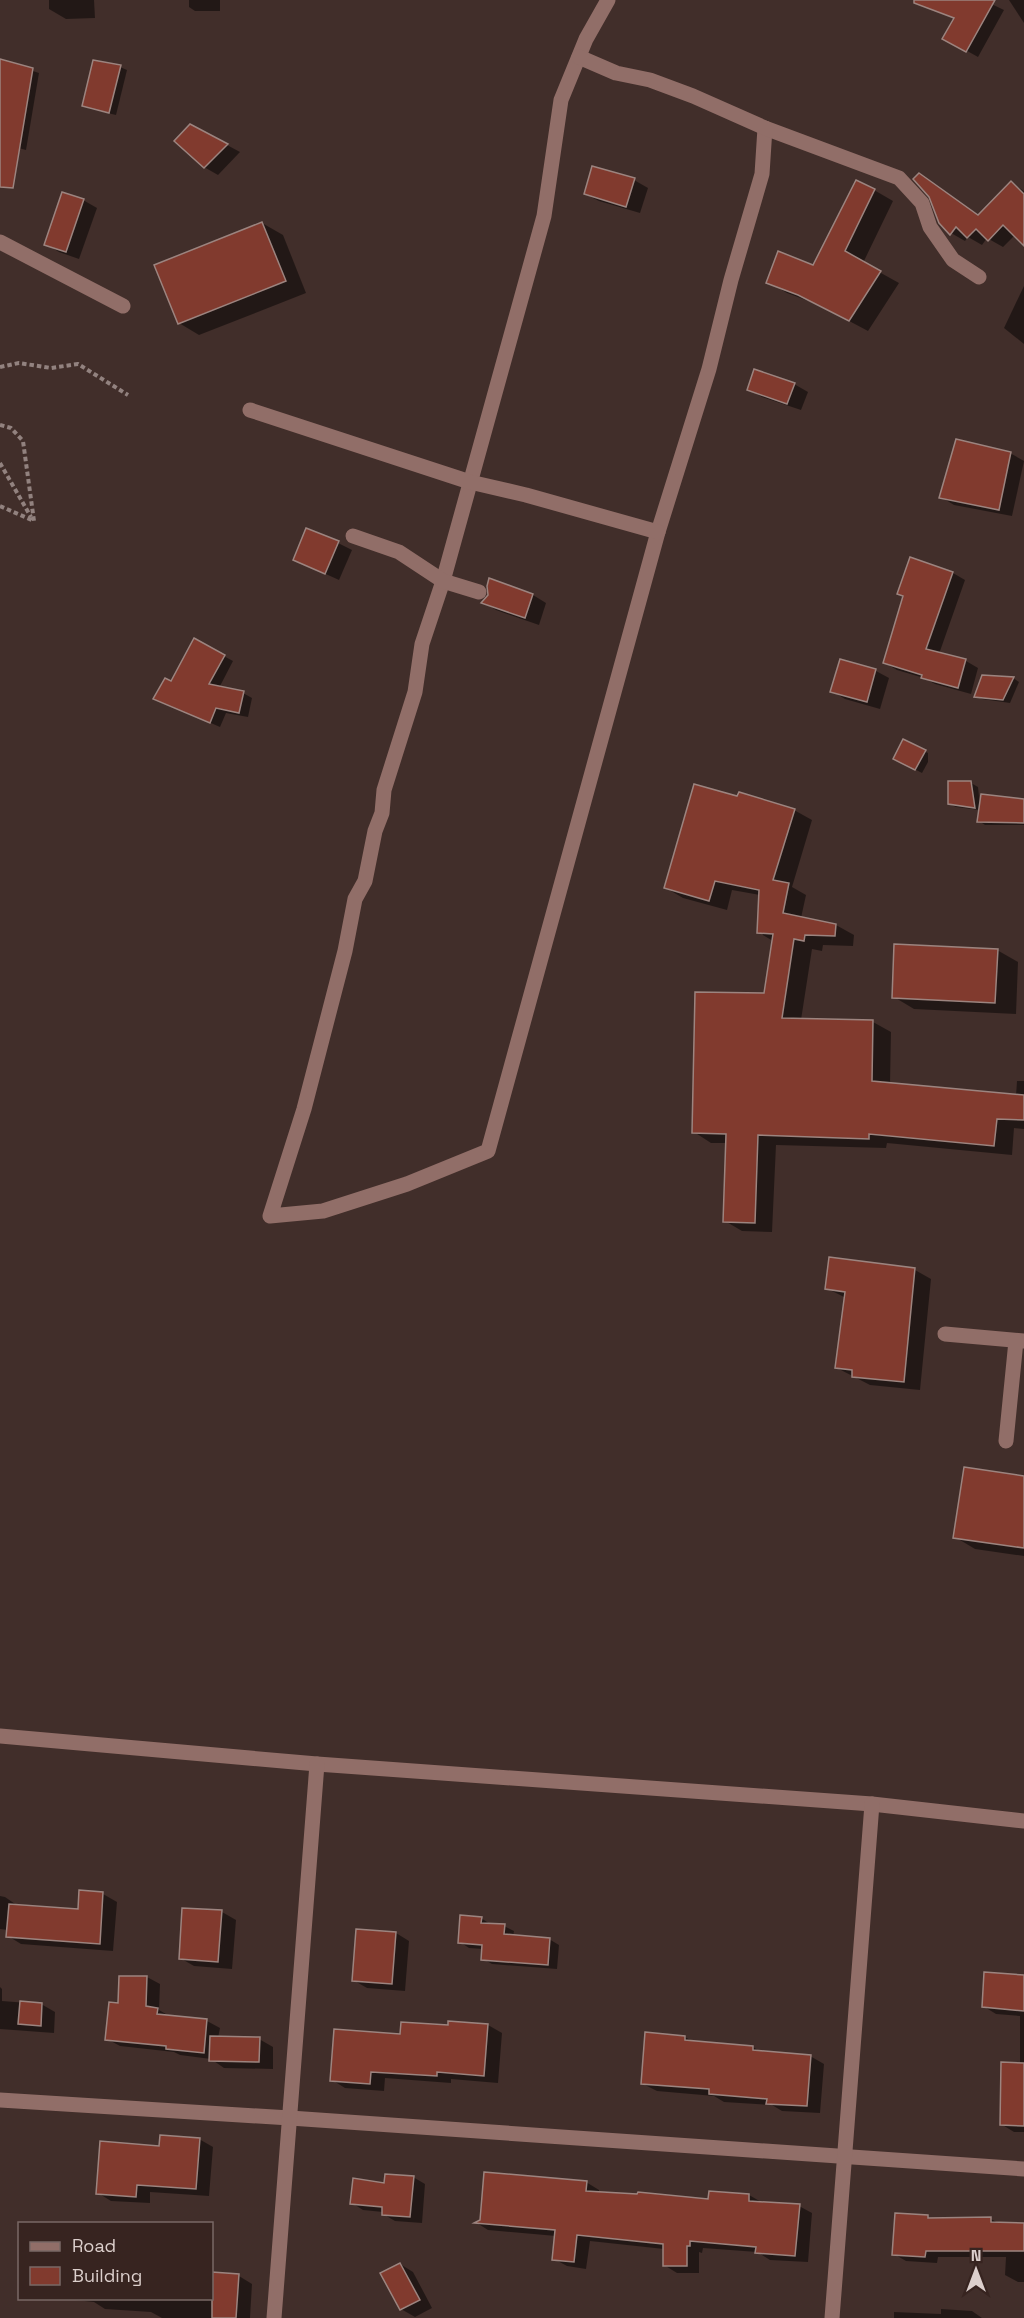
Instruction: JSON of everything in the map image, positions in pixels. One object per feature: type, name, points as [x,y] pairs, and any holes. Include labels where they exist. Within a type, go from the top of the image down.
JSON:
[{"type":"street","points":[[608,0],[586,39],[561,100],[544,216],[443,581],[422,644],[416,692],[384,790],[382,813],[375,831],[365,881],[355,899],[345,951],[304,1109],[270,1216],[323,1211],[407,1184],[488,1151],[658,532],[709,369],[731,280],[739,260],[762,174],[765,128]]},
{"type":"street","points":[[579,57],[616,73],[650,80],[693,96],[765,128],[899,178],[922,203],[930,227],[953,260],[979,277]]},
{"type":"street","points":[[0,242],[123,306]]},
{"type":"street","points":[[250,410],[470,482],[526,495],[658,532]]},
{"type":"street","points":[[353,536],[399,552],[443,581],[479,592]]},
{"type":"street","points":[[945,1334],[1020,1341],[1006,1441]]},
{"type":"street","points":[[0,1736],[317,1764],[872,1804],[1024,1821]]},
{"type":"street","points":[[274,2318],[317,1764]]},
{"type":"street","points":[[832,2318],[872,1804]]},
{"type":"street","points":[[0,2100],[1024,2169]]},
{"type":"path","points":[[0,366],[19,363],[51,368],[78,364],[128,395]]},
{"type":"path","points":[[0,424],[12,428],[22,441],[34,521]]},
{"type":"path","points":[[0,463],[34,521]]},
{"type":"path","points":[[0,506],[34,521]]},
{"type":"building","points":[[914,0],[995,0],[966,52],[942,39],[954,18],[914,3]]},
{"type":"building","points":[[0,59],[33,68],[13,188],[0,187]]},
{"type":"building","points":[[93,60],[121,65],[109,113],[82,106]]},
{"type":"building","points":[[190,124],[228,144],[204,168],[174,141]]},
{"type":"building","points":[[592,166],[635,178],[626,207],[584,194]]},
{"type":"building","points":[[919,173],[978,215],[1011,181],[1024,194],[1024,246],[1003,225],[988,241],[976,229],[967,238],[956,227],[950,235],[939,223],[929,197],[913,179]]},
{"type":"building","points":[[856,180],[875,189],[845,251],[881,271],[849,321],[798,295],[766,283],[778,251],[813,265]]},
{"type":"building","points":[[62,192],[84,199],[66,252],[44,245]]},
{"type":"building","points":[[262,222],[286,281],[178,324],[154,265]]},
{"type":"building","points":[[754,369],[795,383],[787,404],[747,390]]},
{"type":"building","points":[[956,439],[1011,452],[999,510],[939,498]]},
{"type":"building","points":[[306,528],[339,541],[325,574],[293,560]]},
{"type":"building","points":[[910,557],[953,572],[926,649],[966,659],[958,688],[921,678],[922,675],[883,663],[903,596],[897,594]]},
{"type":"building","points":[[489,578],[533,594],[525,618],[481,603],[488,595]]},
{"type":"building","points":[[194,638],[225,655],[209,684],[244,691],[239,713],[216,708],[210,723],[153,699],[165,678],[171,681]]},
{"type":"building","points":[[840,659],[876,669],[867,702],[830,692]]},
{"type":"building","points":[[982,675],[1014,677],[1003,700],[974,697]]},
{"type":"building","points":[[903,739],[926,750],[915,770],[893,759]]},
{"type":"building","points":[[948,781],[971,781],[975,808],[948,804]]},
{"type":"building","points":[[694,784],[737,796],[739,792],[795,809],[773,880],[789,883],[783,913],[836,924],[835,936],[805,935],[804,941],[794,939],[782,1018],[873,1020],[872,1081],[1024,1095],[1024,1120],[997,1119],[994,1146],[869,1134],[869,1139],[758,1135],[755,1223],[723,1222],[726,1134],[692,1133],[695,992],[764,993],[773,934],[757,933],[759,890],[715,881],[709,901],[664,888]]},
{"type":"building","points":[[981,794],[1024,799],[1024,823],[977,822]]},
{"type":"building","points":[[894,944],[998,949],[995,1003],[892,998]]},
{"type":"building","points":[[829,1257],[915,1268],[904,1382],[852,1377],[852,1370],[835,1368],[845,1292],[825,1289]]},
{"type":"building","points":[[964,1467],[1024,1476],[1024,1548],[953,1538]]},
{"type":"building","points":[[79,1890],[103,1892],[100,1944],[6,1937],[9,1904],[78,1909]]},
{"type":"building","points":[[182,1908],[222,1910],[218,1962],[179,1959]]},
{"type":"building","points":[[460,1915],[482,1917],[481,1923],[505,1924],[504,1934],[550,1938],[548,1965],[481,1960],[482,1945],[458,1943]]},
{"type":"building","points":[[356,1929],[396,1932],[392,1984],[352,1981]]},
{"type":"building","points":[[984,1972],[1024,1975],[1024,2011],[982,2007]]},
{"type":"building","points":[[119,1976],[147,1976],[146,2006],[158,2008],[157,2014],[207,2019],[204,2053],[166,2049],[166,2046],[105,2040],[109,2002],[118,2003]]},
{"type":"building","points":[[20,2001],[42,2003],[41,2026],[18,2024]]},
{"type":"building","points":[[448,2021],[488,2024],[484,2076],[437,2072],[437,2076],[371,2072],[370,2084],[330,2081],[334,2029],[400,2034],[401,2022],[448,2025]]},
{"type":"building","points":[[645,2032],[685,2036],[685,2040],[753,2046],[753,2050],[811,2055],[807,2106],[766,2104],[767,2099],[709,2094],[709,2089],[641,2084]]},
{"type":"building","points":[[210,2036],[260,2037],[259,2062],[209,2061]]},
{"type":"building","points":[[1001,2062],[1024,2063],[1024,2126],[1000,2125]]},
{"type":"building","points":[[160,2135],[200,2138],[196,2189],[137,2185],[136,2197],[96,2194],[100,2141],[159,2146]]},
{"type":"building","points":[[484,2172],[587,2181],[586,2191],[637,2194],[638,2192],[708,2199],[709,2191],[749,2194],[749,2201],[800,2204],[795,2256],[755,2253],[756,2247],[690,2241],[690,2246],[687,2246],[687,2266],[663,2266],[663,2244],[577,2235],[574,2262],[552,2260],[555,2230],[474,2223],[480,2220]]},
{"type":"building","points":[[385,2174],[414,2176],[410,2217],[382,2215],[382,2207],[350,2204],[353,2178],[384,2183]]},
{"type":"building","points":[[895,2213],[928,2215],[928,2218],[991,2217],[991,2222],[1024,2223],[1024,2251],[926,2251],[925,2257],[892,2255]]},
{"type":"building","points":[[400,2263],[420,2300],[400,2310],[380,2273]]},
{"type":"building","points":[[213,2272],[239,2274],[236,2318],[212,2318]]}]
